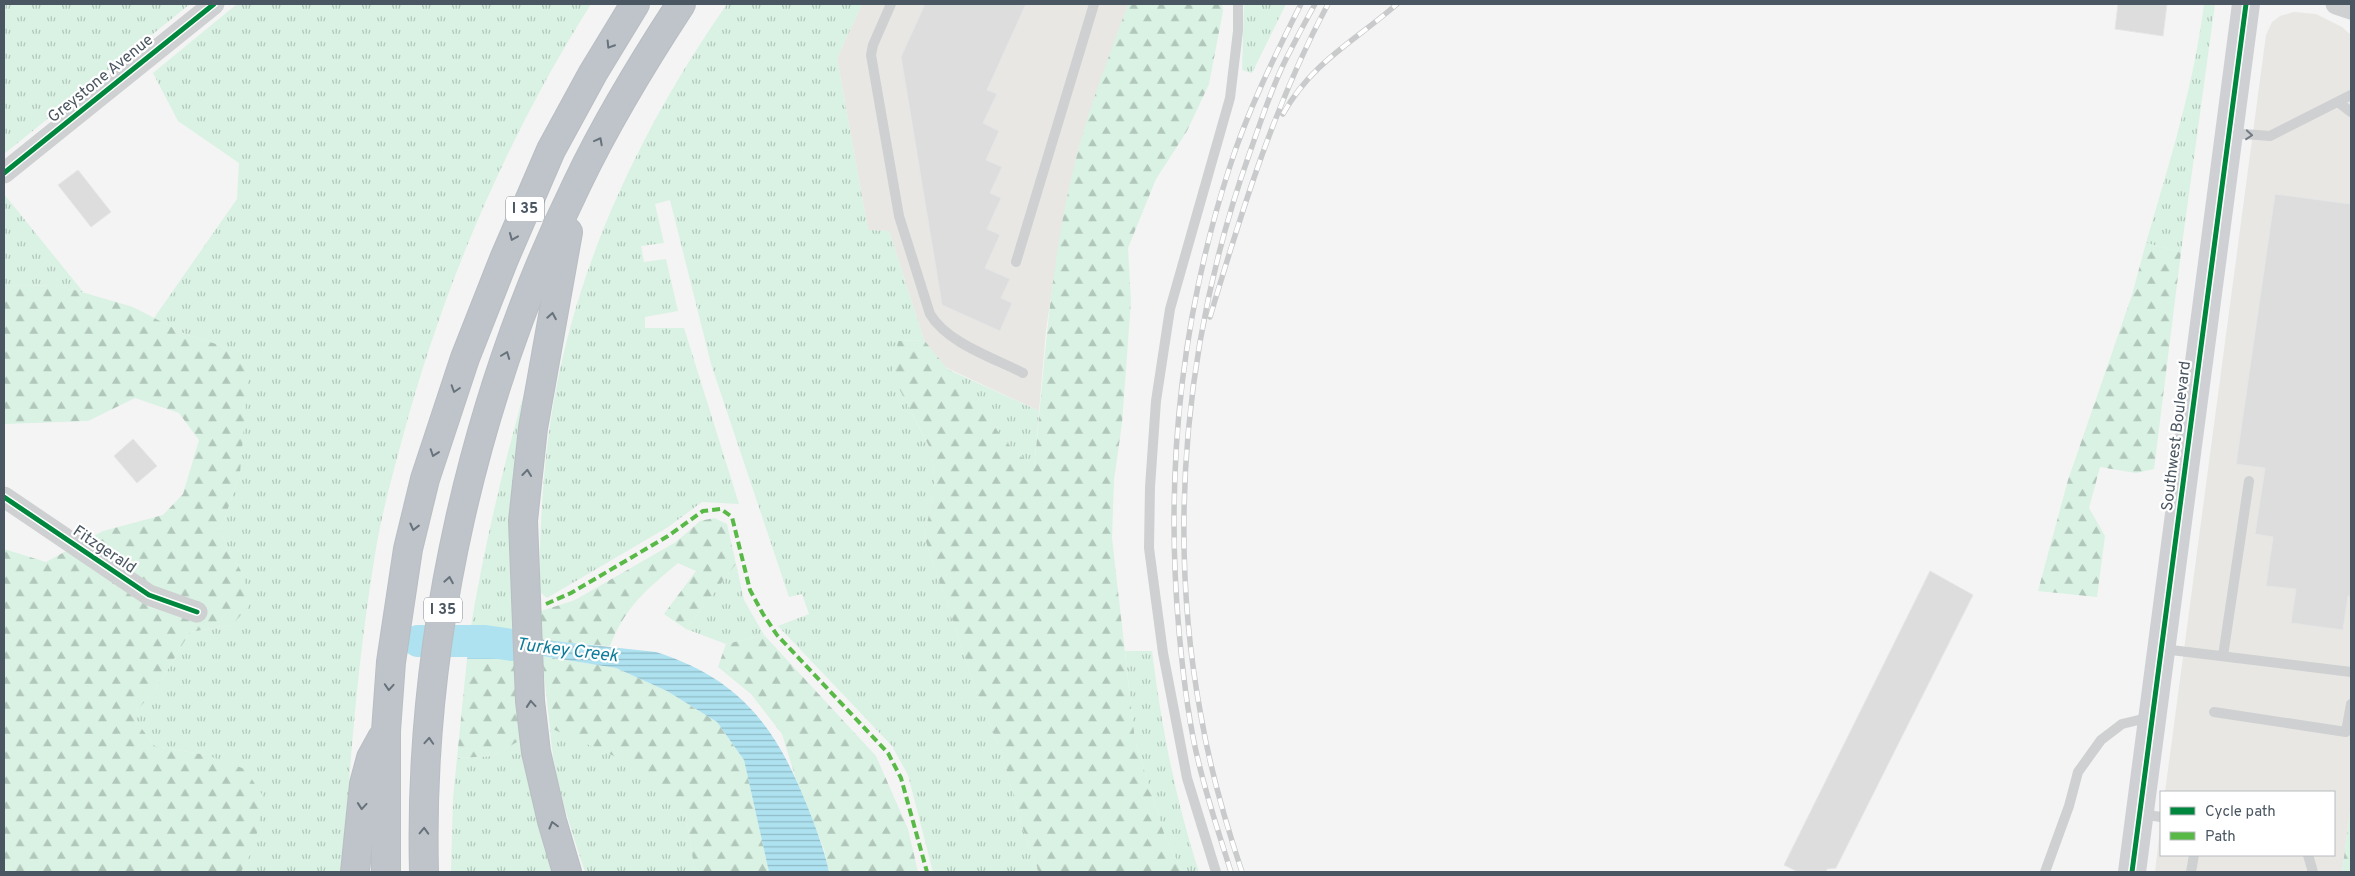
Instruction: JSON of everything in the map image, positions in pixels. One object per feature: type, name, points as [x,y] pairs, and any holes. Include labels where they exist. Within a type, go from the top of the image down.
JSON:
[{"type":"highway","name":"I 35","points":[[379,758],[386,731],[390,662],[408,549],[425,479],[465,358],[504,259],[551,150],[593,74],[636,4]]},
{"type":"highway","name":"I 35","points":[[424,872],[425,790],[431,703],[442,617],[457,533],[481,434],[500,370],[524,306],[576,184],[633,79],[681,4]]},
{"type":"highway","points":[[567,872],[552,821],[536,752],[530,701],[522,521],[539,391],[576,184]]},
{"type":"highway","points":[[355,872],[364,784],[379,758]]},
{"type":"highway","points":[[379,758],[386,872]]},
{"type":"main road","name":"Southwest Boulevard","points":[[2132,872],[2150,816],[2153,717],[2246,4]]},
{"type":"street","name":"Greystone Avenue","points":[[4,173],[214,4]]},
{"type":"street","points":[[2336,4],[2351,9]]},
{"type":"street","name":"Fitzgerald","points":[[4,496],[149,595],[197,612]]},
{"type":"lane","points":[[891,4],[873,45],[871,55],[899,216],[930,314],[936,324],[952,337],[1023,373]]},
{"type":"lane","points":[[1016,262],[1094,4]]},
{"type":"lane","points":[[1216,872],[1187,778],[1163,653],[1149,548],[1150,487],[1156,400],[1170,309],[1230,98],[1238,31],[1238,4]]},
{"type":"lane","points":[[2229,133],[2270,136],[2351,95]]},
{"type":"lane","points":[[2338,102],[2351,112]]},
{"type":"lane","points":[[2223,656],[2249,481]]},
{"type":"lane","points":[[2162,649],[2351,672]]},
{"type":"lane","points":[[2214,712],[2346,732],[2351,704]]},
{"type":"lane","points":[[2045,872],[2069,806],[2078,772],[2101,740],[2122,724],[2153,717]]},
{"type":"lane","points":[[2191,872],[2194,856]]},
{"type":"lane","points":[[2308,856],[2313,872]]},
{"type":"shaded area","points":[[862,4],[1128,4],[1078,151],[1062,226],[1046,330],[1039,411],[945,367],[924,340],[889,231],[868,230],[837,58]]},
{"type":"shaded area","points":[[2294,12],[2316,14],[2342,27],[2351,35],[2351,804],[2342,872],[2155,872],[2160,830],[2160,856],[2335,856],[2335,791],[2165,791],[2266,35],[2272,22],[2280,16]]},
{"type":"green space","points":[[4,4],[190,4],[4,154]]},
{"type":"green space","points":[[237,4],[591,4],[560,55],[505,159],[458,268],[419,379],[387,498],[368,600],[355,716],[342,872],[241,872],[255,845],[206,755],[155,746],[132,716],[156,689],[190,632],[232,625],[243,575],[220,532],[240,473],[226,347],[187,335],[154,318],[237,199],[239,163],[178,121],[153,73]]},
{"type":"green space","points":[[727,4],[862,4],[837,58],[868,230],[889,231],[924,340],[899,341],[912,414],[932,452],[935,489],[924,536],[978,696],[1002,754],[1021,824],[1039,872],[933,872],[908,775],[892,746],[778,626],[809,614],[802,594],[789,597],[711,364],[670,200],[655,204],[664,243],[641,246],[644,262],[666,259],[678,311],[645,317],[645,328],[684,328],[739,504],[702,502],[668,527],[547,598],[539,591],[543,493],[551,419],[566,343],[581,291],[599,240],[620,190],[644,142],[669,94]]},
{"type":"green space","points":[[1128,4],[1222,4],[1223,11],[1209,84],[1187,131],[1156,179],[1128,248],[1131,301],[1122,423],[1114,480],[1112,538],[1135,741],[1164,833],[1182,872],[1039,872],[1021,824],[1002,754],[978,696],[924,536],[935,489],[932,452],[892,375],[898,341],[924,340],[1009,445],[1034,469],[1055,269],[1069,190],[1089,114]]},
{"type":"green space","points":[[1244,4],[1286,4],[1252,73],[1242,70]]},
{"type":"green space","points":[[2204,4],[2215,4],[2181,252],[2146,243],[2187,94],[2200,34]]},
{"type":"green space","points":[[4,194],[84,293],[61,286],[4,285]]},
{"type":"green space","points":[[2146,243],[2181,252],[2154,469],[2136,473],[2100,467],[2089,508],[2105,536],[2097,597],[2038,591],[2068,480],[2132,295]]},
{"type":"green space","points":[[4,285],[61,286],[133,307],[187,335],[226,347],[249,366],[240,473],[220,532],[243,575],[249,606],[232,625],[190,632],[156,689],[132,716],[155,746],[206,755],[245,769],[263,796],[255,845],[241,872],[4,872],[4,549],[46,562],[103,531],[163,515],[183,494],[199,440],[179,413],[135,398],[88,421],[4,424]]},
{"type":"green space","points":[[947,369],[1039,411],[1034,470],[1009,445]]},
{"type":"green space","points":[[528,379],[512,551],[513,635],[470,632],[495,505]]},
{"type":"green space","points":[[714,518],[727,524],[736,564],[686,629],[664,614],[696,571],[678,563],[638,600],[622,620],[610,646],[537,640],[538,612],[575,600],[676,542],[700,521]]},
{"type":"green space","points":[[736,564],[744,600],[764,635],[726,644],[686,629]]},
{"type":"green space","points":[[764,635],[876,756],[908,829],[918,872],[829,872],[824,849],[795,776],[782,734],[751,694],[718,667],[726,644]]},
{"type":"green space","points":[[1125,651],[1152,651],[1170,763],[1199,872],[1182,872],[1164,833],[1135,741]]},
{"type":"green space","points":[[542,656],[616,668],[667,691],[717,722],[744,760],[769,872],[695,872],[686,815],[639,767],[550,728]]},
{"type":"green space","points":[[467,659],[516,659],[526,737],[493,756],[457,758]]},
{"type":"green space","points":[[550,728],[639,766],[686,815],[695,872],[585,872],[558,783]]},
{"type":"green space","points":[[526,737],[559,872],[451,872],[453,798],[457,758],[493,756]]},
{"type":"green space","points":[[2351,804],[2351,872],[2342,872]]},
{"type":"water","points":[[470,632],[656,652],[685,663],[710,676],[750,708],[767,728],[781,750],[806,803],[822,846],[829,872],[769,872],[744,760],[717,722],[667,691],[616,668],[542,656],[516,659],[467,659]]},
{"type":"building","points":[[925,4],[1026,4],[987,90],[997,94],[983,123],[999,131],[986,160],[1002,167],[990,193],[1001,198],[987,229],[1000,235],[985,268],[1010,279],[1001,298],[1012,303],[1000,331],[942,305],[901,57]]},
{"type":"building","points":[[2118,4],[2167,4],[2163,36],[2115,29]]},
{"type":"building","points":[[78,170],[111,212],[91,227],[58,185]]},
{"type":"building","points":[[2275,194],[2351,204],[2351,596],[2348,596],[2343,630],[2291,623],[2296,589],[2266,586],[2273,537],[2255,534],[2265,468],[2236,464]]},
{"type":"building","points":[[133,439],[157,466],[137,483],[114,456]]},
{"type":"building","points":[[1930,571],[1973,595],[1836,868],[1827,869],[1826,872],[1798,872],[1784,865]]},
{"type":"waterway","name":"Turkey Creek","points":[[418,641],[485,641],[512,645]]},
{"type":"railway","points":[[1231,872],[1214,819],[1195,748],[1186,698],[1175,572],[1176,456],[1188,340],[1212,225],[1244,127],[1271,64],[1301,4]]},
{"type":"railway","points":[[1242,872],[1213,775],[1201,716],[1190,645],[1185,574],[1184,502],[1188,431],[1197,360],[1210,289],[1228,220],[1271,93],[1286,59],[1315,4]]},
{"type":"railway","points":[[1210,317],[1247,197],[1276,118],[1309,41],[1328,4]]},
{"type":"railway","points":[[1283,114],[1307,80],[1321,66],[1397,4]]},
{"type":"marked path","points":[[546,604],[571,593],[668,536],[703,511],[721,509],[732,517],[750,590],[777,635],[888,753],[901,778],[927,872]]},
{"type":"cycle path","points":[[4,173],[214,4]]},
{"type":"cycle path","points":[[2132,872],[2246,4]]},
{"type":"cycle path","points":[[4,497],[149,595],[197,612]]}]
